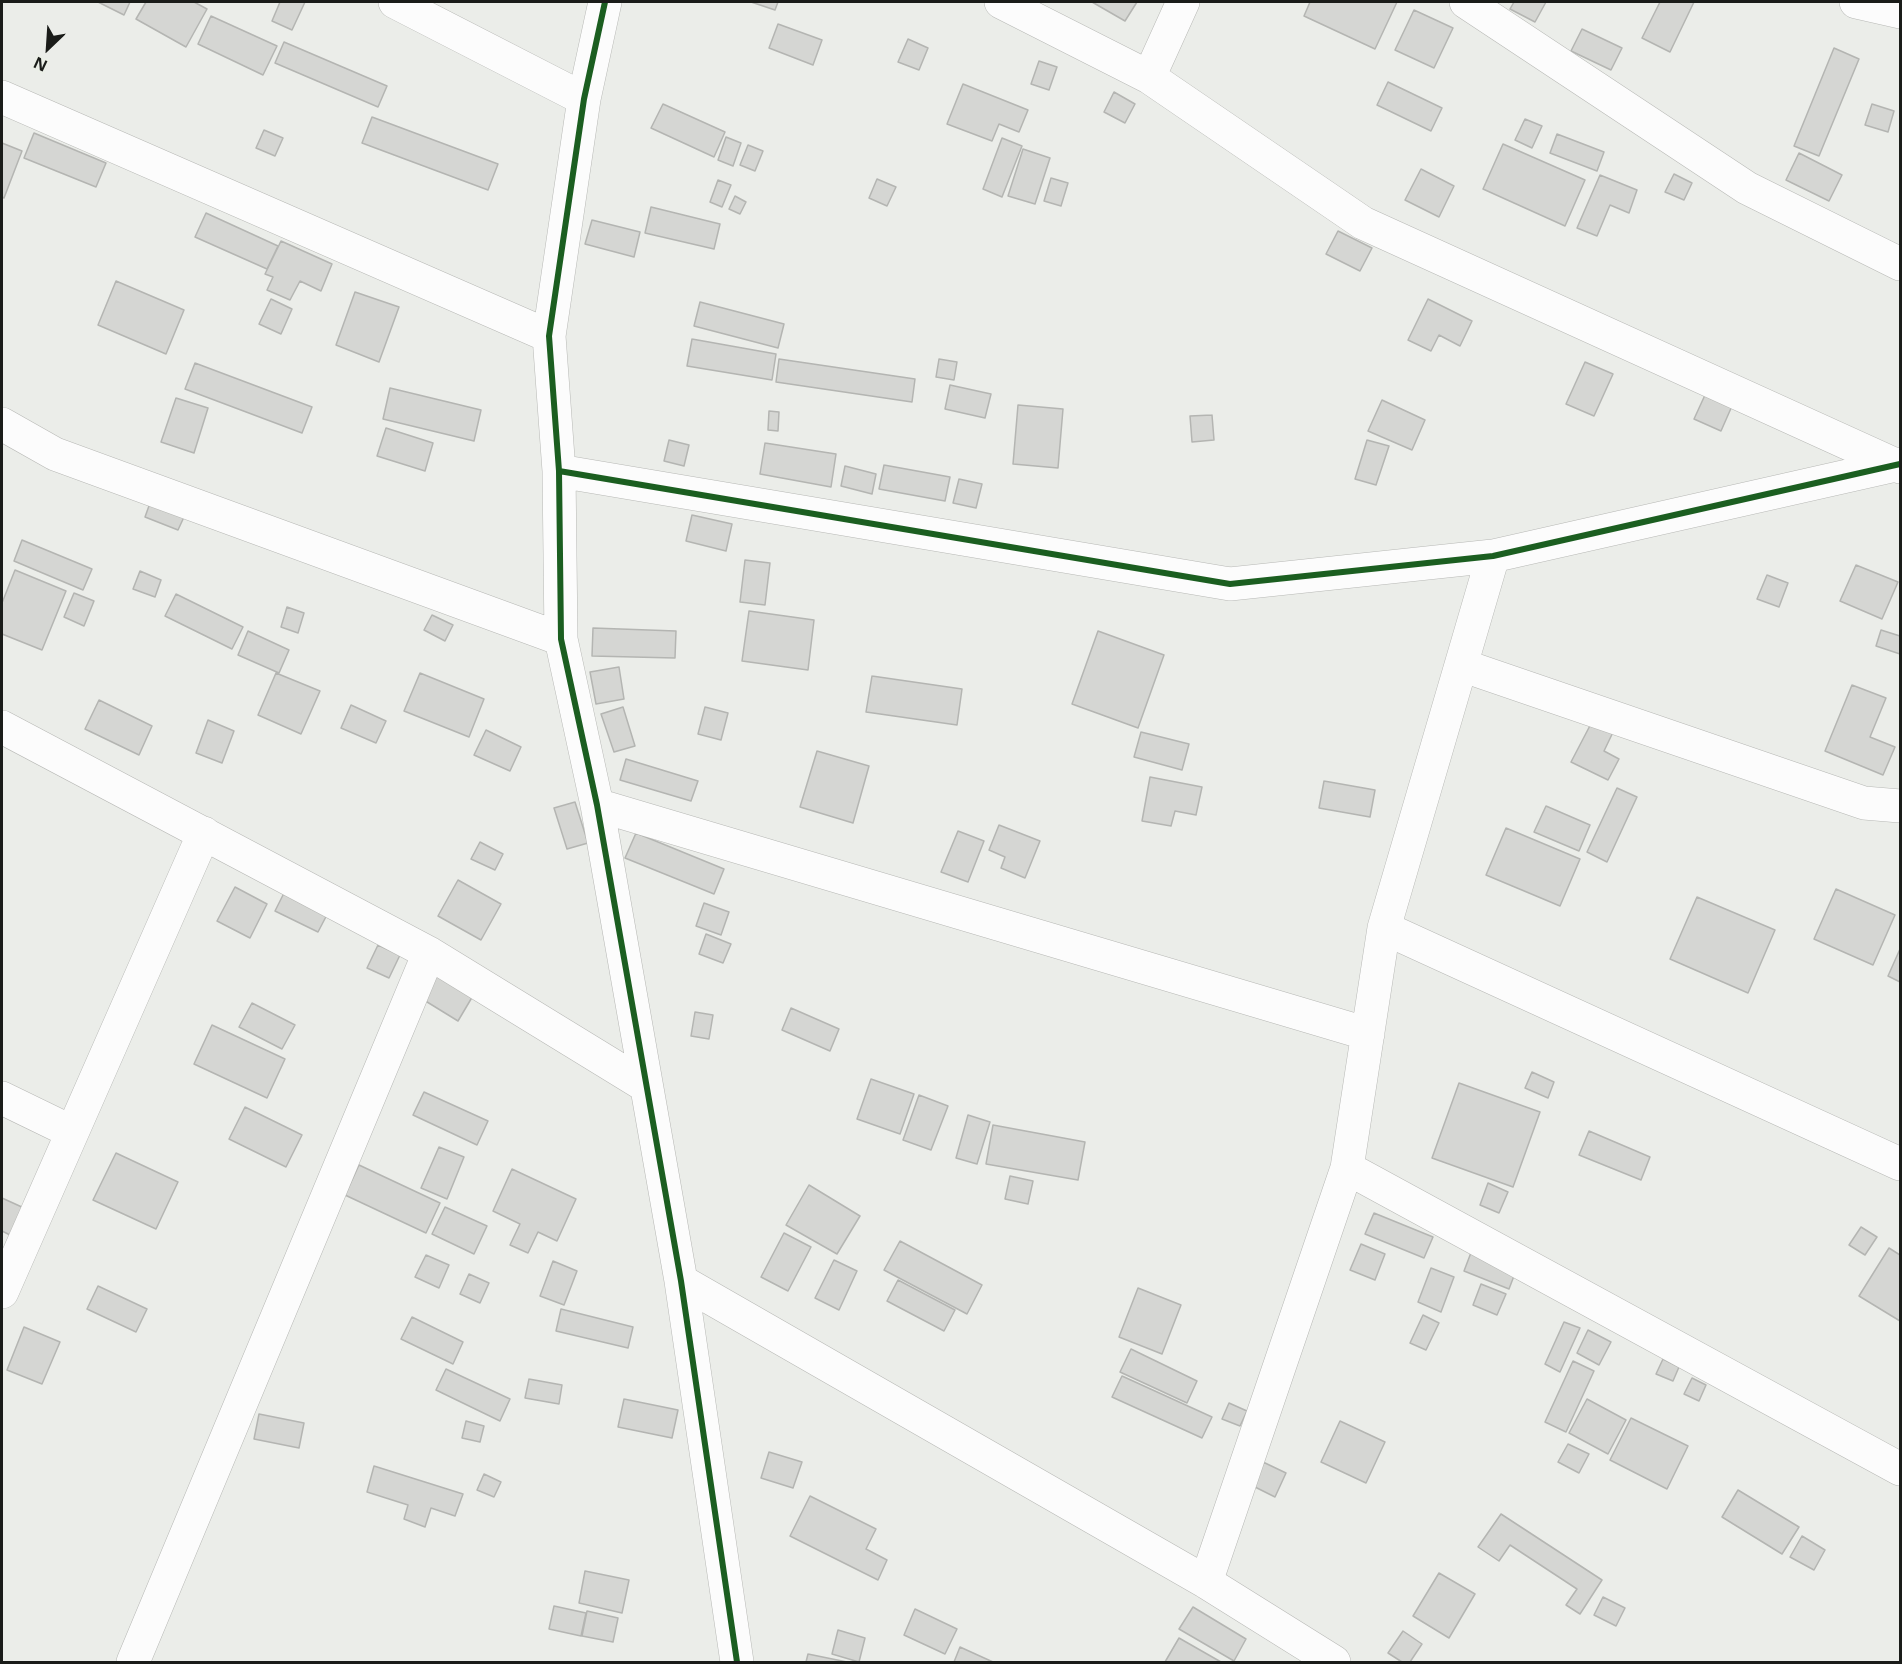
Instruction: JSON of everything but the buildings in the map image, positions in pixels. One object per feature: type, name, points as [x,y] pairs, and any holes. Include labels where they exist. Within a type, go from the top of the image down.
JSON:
[{"type":"street","points":[[395,2],[584,99]]},
{"type":"street","points":[[605,2],[584,99],[549,336],[559,471],[561,639],[597,805],[681,1281],[737,1662]]},
{"type":"street","points":[[1000,2],[1149,77],[1363,223],[1899,466]]},
{"type":"street","points":[[1149,77],[1183,2]]},
{"type":"street","points":[[1466,2],[1747,188],[1900,264]]},
{"type":"street","points":[[1856,2],[1900,12]]},
{"type":"street","points":[[2,97],[549,336]]},
{"type":"street","points":[[2,424],[55,454],[561,639]]},
{"type":"street","points":[[559,471],[1230,584],[1493,556],[1899,466]]},
{"type":"street","points":[[1206,1582],[1347,1168],[1384,928],[1493,556]]},
{"type":"street","points":[[1461,665],[1864,803],[1900,806]]},
{"type":"street","points":[[2,727],[429,953],[646,1086]]},
{"type":"street","points":[[597,805],[1368,1034]]},
{"type":"street","points":[[2,1292],[204,833]]},
{"type":"street","points":[[1384,928],[1900,1164]]},
{"type":"street","points":[[133,1662],[429,953]]},
{"type":"street","points":[[2,1098],[72,1132]]},
{"type":"street","points":[[1347,1168],[1900,1469]]},
{"type":"street","points":[[681,1281],[1206,1582],[1334,1662]]},
{"type":"cycle path","points":[[605,2],[584,99],[549,336],[559,471],[561,639],[597,805],[681,1281],[737,1662]]},
{"type":"cycle path","points":[[559,471],[1230,584],[1493,556],[1900,464]]}]
